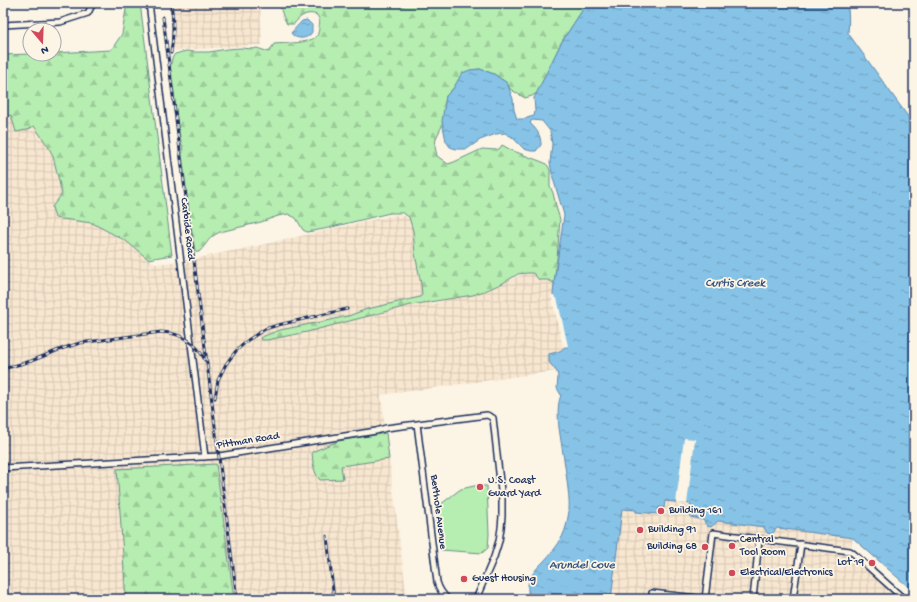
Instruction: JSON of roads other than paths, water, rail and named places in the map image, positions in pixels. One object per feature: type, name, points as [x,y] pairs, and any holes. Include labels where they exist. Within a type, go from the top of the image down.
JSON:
[{"type":"street","points":[[3,25],[60,22],[88,13],[93,3]]},
{"type":"street","name":"Carbide Road","points":[[149,3],[205,457]]},
{"type":"street","name":"Pittman Road","points":[[3,468],[205,457],[376,431],[386,428],[487,415],[493,418],[502,500],[502,516],[499,541],[494,557],[476,599]]},
{"type":"street","name":"Berthole Avenue","points":[[417,424],[437,582],[443,596],[448,599]]},
{"type":"street","points":[[652,593],[706,599],[713,533],[850,551],[904,599]]},
{"type":"street","points":[[753,599],[759,540]]},
{"type":"street","points":[[793,599],[800,544]]},
{"type":"water","name":"Curtis Creek","points":[[587,3],[847,3],[849,18],[848,33],[914,125],[914,592],[853,538],[777,528],[772,534],[767,533],[764,527],[718,521],[711,527],[707,526],[703,520],[690,517],[691,504],[665,501],[664,508],[659,507],[658,514],[622,509],[611,599],[529,599],[528,583],[530,578],[535,570],[553,551],[563,536],[569,510],[567,481],[558,420],[558,407],[561,395],[557,388],[557,372],[549,362],[549,354],[560,351],[565,346],[553,295],[564,215],[550,163],[552,144],[550,131],[542,121],[532,120],[530,123],[535,128],[541,141],[541,145],[536,151],[524,149],[512,137],[505,133],[496,134],[480,140],[467,149],[456,149],[450,147],[446,141],[442,121],[446,96],[453,89],[462,73],[480,69],[494,74],[507,83],[513,99],[517,119],[534,116],[534,98],[561,43]]},
{"type":"water","points":[[307,20],[312,25],[312,32],[310,35],[305,38],[295,37],[291,33],[302,21]]},
{"type":"railway","points":[[171,3],[173,16],[173,40],[171,53]]},
{"type":"railway","points":[[163,17],[237,599]]},
{"type":"railway","points":[[215,398],[218,380],[226,364],[236,351],[248,340],[265,329],[347,309]]},
{"type":"railway","points":[[3,369],[31,361],[80,343],[161,332],[175,334],[192,343],[205,360]]},
{"type":"railway","points":[[327,536],[334,599]]},
{"type":"place","name":"U.S. Coast Guard Yard","points":[[480,487]]},
{"type":"place","name":"Building 161","points":[[661,511]]},
{"type":"place","name":"Building 91","points":[[640,530]]},
{"type":"place","name":"Central Tool Room","points":[[732,546]]},
{"type":"place","name":"Building 68","points":[[705,547]]},
{"type":"place","name":"Lot 19","points":[[872,563]]},
{"type":"place","name":"Electrical/Electronics","points":[[732,573]]},
{"type":"place","name":"Guest Housing","points":[[464,579]]},
{"type":"water label","name":"Arundel Cove","points":[[582,566]]}]
